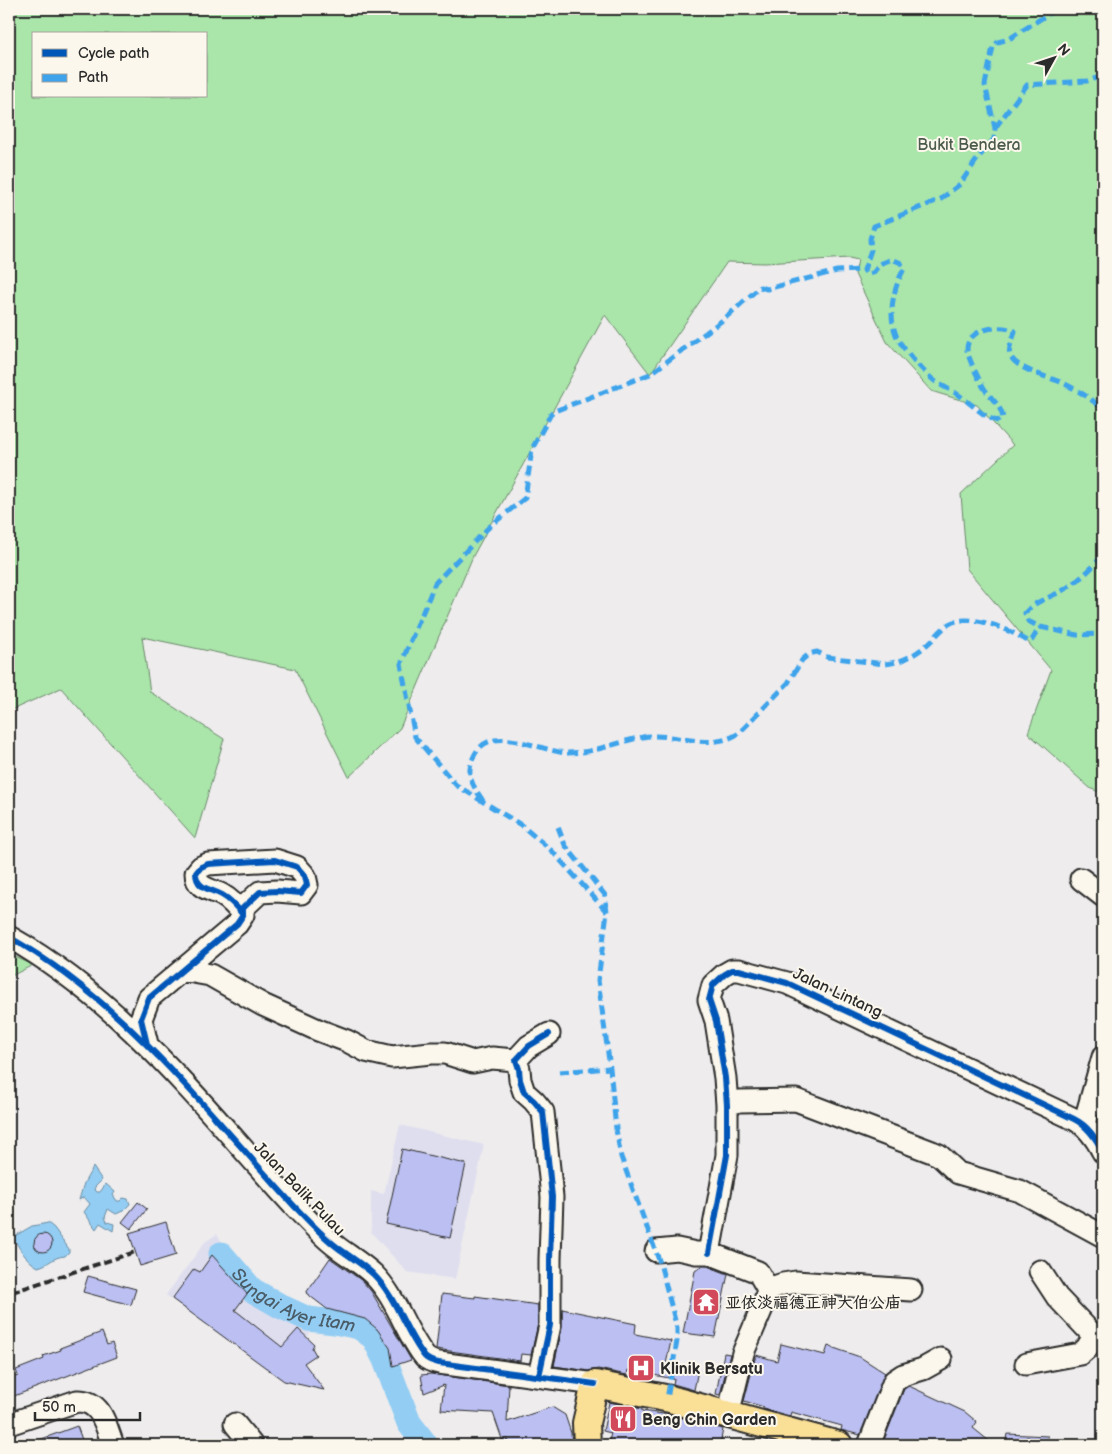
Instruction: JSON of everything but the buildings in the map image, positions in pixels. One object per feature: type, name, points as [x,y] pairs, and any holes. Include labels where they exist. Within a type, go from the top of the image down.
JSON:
[{"type":"main road","name":"Jalan Balik Pulau","points":[[595,1384],[670,1400],[839,1445]]},
{"type":"main road","points":[[587,1445],[586,1423],[595,1384]]},
{"type":"street","points":[[147,1044],[141,1019],[149,998],[237,924],[243,915],[243,908],[260,892],[277,890],[301,893],[307,885],[305,876],[297,867],[275,860],[208,864],[201,867],[196,873],[198,883],[223,895],[243,915]]},
{"type":"street","points":[[1081,878],[1103,896]]},
{"type":"street","name":"Jalan Balik Pulau","points":[[9,937],[32,950],[80,986],[147,1044],[297,1209],[335,1246],[364,1266],[387,1290],[426,1358],[439,1363],[595,1384]]},
{"type":"street","points":[[182,970],[210,975],[262,1005],[366,1051],[392,1057],[445,1053],[473,1062],[492,1058],[516,1060]]},
{"type":"street","name":"Jalan Lintang","points":[[709,1253],[727,1155],[727,1105],[725,1078],[716,1021],[709,1000],[713,985],[732,970],[739,970],[787,983],[1084,1124],[1094,1136],[1103,1152]]},
{"type":"street","points":[[516,1060],[529,1046],[549,1034]]},
{"type":"street","points":[[1084,1124],[1103,1057]]},
{"type":"street","points":[[516,1060],[524,1092],[543,1112],[552,1197],[550,1325],[539,1376]]},
{"type":"street","points":[[727,1105],[739,1102],[796,1100],[939,1155],[958,1173],[1020,1191],[1103,1236]]},
{"type":"street","points":[[656,1251],[677,1249],[696,1253],[709,1253],[758,1272],[768,1289],[765,1301],[743,1353],[728,1415]]},
{"type":"street","points":[[1026,1364],[1080,1354],[1099,1335],[1057,1297],[1040,1271]]},
{"type":"street","points":[[768,1289],[796,1282],[911,1290]]},
{"type":"street","points":[[869,1445],[894,1381],[902,1375],[923,1369],[941,1359]]},
{"type":"street","points":[[9,1424],[77,1401],[83,1401],[90,1403],[100,1413],[113,1445]]},
{"type":"street","points":[[236,1424],[252,1445]]},
{"type":"shaded area","points":[[400,1125],[484,1145],[455,1279],[407,1272],[371,1232],[371,1191],[384,1194]]},
{"type":"shaded area","points":[[217,1234],[227,1250],[215,1259],[247,1294],[312,1330],[307,1338],[314,1344],[312,1348],[316,1355],[304,1363],[323,1388],[284,1381],[166,1295],[205,1242]]},
{"type":"green space","name":"Bukit Bendera","points":[[9,9],[1103,9],[1103,794],[1090,788],[1028,733],[1051,670],[967,569],[961,494],[1013,445],[977,405],[931,391],[887,342],[855,274],[858,260],[849,258],[765,263],[727,262],[650,374],[605,315],[473,556],[400,728],[349,777],[295,669],[142,637],[150,692],[224,739],[195,838],[61,688],[9,711]]},
{"type":"green space","points":[[9,954],[33,965],[9,977]]},
{"type":"water","points":[[93,1167],[102,1180],[94,1189],[97,1192],[100,1192],[106,1184],[115,1192],[113,1195],[117,1201],[123,1198],[128,1199],[130,1204],[123,1211],[116,1214],[108,1209],[105,1217],[107,1222],[114,1224],[113,1231],[100,1223],[96,1229],[84,1212],[90,1204],[84,1197],[79,1200],[84,1183]]},
{"type":"water","points":[[48,1223],[54,1228],[69,1249],[69,1252],[65,1256],[38,1267],[24,1254],[13,1237],[32,1226]]},
{"type":"waterway","name":"Sungai Ayer Itam","points":[[221,1254],[252,1290],[282,1307],[308,1319],[359,1327],[374,1338],[385,1360],[409,1423],[426,1445]]},
{"type":"railway","points":[[12,1292],[135,1252]]},
{"type":"marked path","points":[[1056,9],[1009,39],[998,42],[993,47],[985,85],[995,128],[994,139],[960,184],[941,199],[874,226],[870,239],[871,250],[864,270],[867,274],[873,273],[880,264],[892,259],[901,263],[904,269],[897,283],[892,308],[893,324],[900,343],[933,380],[959,395],[987,416],[997,421],[1003,418],[998,406],[987,392],[971,363],[967,349],[968,342],[978,332],[994,328],[1015,331],[1009,351],[1011,357],[1021,367],[1072,387],[1103,409]]},
{"type":"marked path","points":[[995,128],[1027,85],[1087,81],[1103,76]]},
{"type":"marked path","points":[[607,912],[552,851],[521,825],[456,785],[415,737],[401,664],[435,583],[489,527],[525,498],[532,449],[552,412],[650,374],[724,319],[760,287],[767,289],[837,271],[864,270]]},
{"type":"marked path","points":[[1103,555],[1076,582],[1034,605],[1025,613],[1028,621],[1040,627],[1077,635],[1103,634]]},
{"type":"marked path","points":[[483,801],[473,784],[470,769],[474,756],[482,746],[492,741],[504,739],[557,751],[578,753],[643,737],[655,736],[704,741],[728,739],[739,733],[788,683],[802,660],[809,654],[817,652],[827,657],[885,664],[905,659],[916,653],[949,624],[958,621],[979,621],[990,624],[1012,632],[1029,642],[1040,627]]},
{"type":"marked path","points":[[558,827],[565,845],[605,895],[607,912],[598,980],[616,1129],[621,1157],[660,1263],[677,1328],[677,1341],[667,1399]]},
{"type":"marked path","points":[[559,1072],[610,1068]]},
{"type":"cycle path","points":[[147,1044],[141,1019],[149,998],[237,924],[243,915],[243,908],[260,892],[301,893],[307,885],[305,876],[297,867],[275,860],[208,864],[201,867],[196,873],[201,885],[228,899],[243,915]]},
{"type":"cycle path","points":[[9,937],[51,963],[90,993],[163,1061],[296,1208],[331,1243],[360,1263],[381,1283],[425,1357],[439,1363],[595,1384]]},
{"type":"cycle path","points":[[709,1253],[727,1155],[725,1078],[716,1021],[709,1000],[713,985],[732,970],[739,970],[787,983],[1074,1119],[1091,1133],[1103,1152]]},
{"type":"cycle path","points":[[539,1376],[550,1325],[552,1197],[543,1112],[524,1092],[516,1060],[529,1046],[549,1034]]},
{"type":"place","name":"亚依淡福德正神大伯公庙","points":[[706,1302]]},
{"type":"place","name":"Klinik Bersatu","points":[[641,1368]]},
{"type":"place","name":"Beng Chin Garden","points":[[623,1419]]}]
